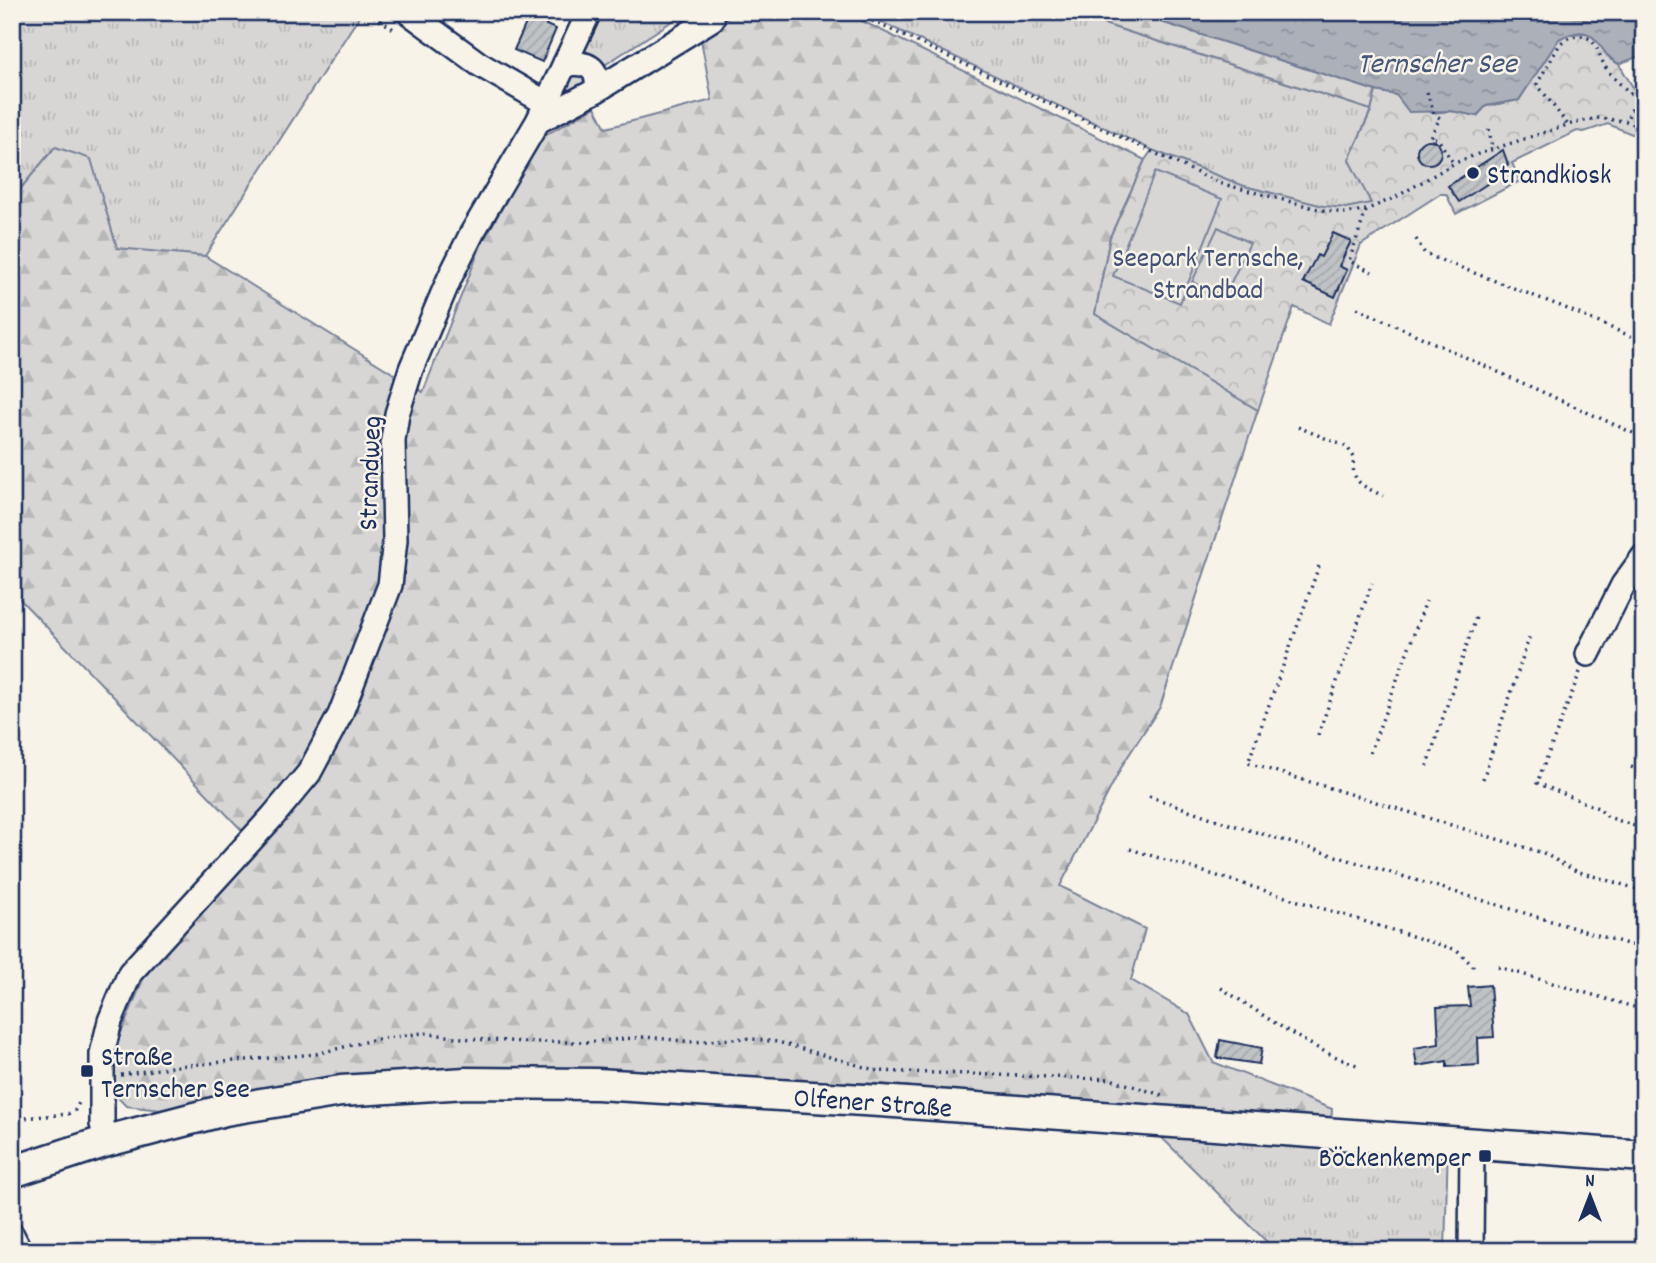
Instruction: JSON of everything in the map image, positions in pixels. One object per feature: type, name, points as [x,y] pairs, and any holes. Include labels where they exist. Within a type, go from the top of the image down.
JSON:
[{"type":"main road","name":"Olfener Straße","points":[[12,1172],[107,1141],[225,1110],[341,1091],[466,1083],[597,1084],[880,1101],[1644,1156]]},
{"type":"street","points":[[408,12],[542,112],[597,90],[712,19],[708,12]]},
{"type":"street","name":"Strandweg","points":[[101,1078],[102,1055],[110,1021],[130,973],[309,773],[341,715],[384,606],[394,567],[393,440],[397,414],[411,369],[450,277],[472,233],[542,112],[589,12]]},
{"type":"street","points":[[565,63],[579,63],[590,67],[598,78],[597,90]]},
{"type":"street","points":[[1588,654],[1623,585],[1644,556]]},
{"type":"street","points":[[101,1078],[103,1124],[107,1141]]},
{"type":"street","points":[[1471,1251],[1472,1144]]},
{"type":"street","points":[[12,1235],[20,1251]]},
{"type":"path","points":[[853,12],[1219,183],[1322,210],[1345,213],[1366,210],[1394,198],[1453,164],[1492,148],[1567,125],[1597,118],[1626,121],[1644,128]]},
{"type":"path","points":[[1567,125],[1537,84],[1560,44],[1575,36],[1587,36],[1594,42],[1605,67],[1637,99],[1626,121]]},
{"type":"path","points":[[1427,92],[1434,114],[1440,118],[1430,137],[1438,139],[1444,146],[1453,164]]},
{"type":"path","points":[[1489,129],[1492,148]]},
{"type":"path","points":[[1366,210],[1349,261],[1372,272]]},
{"type":"path","points":[[1416,239],[1425,254],[1558,305],[1644,342]]},
{"type":"path","points":[[1357,307],[1644,438]]},
{"type":"path","points":[[1298,427],[1347,447],[1354,457],[1352,471],[1358,483],[1382,496]]},
{"type":"path","points":[[1319,566],[1248,763],[1543,853],[1576,871],[1644,891]]},
{"type":"path","points":[[1318,734],[1372,583]]},
{"type":"path","points":[[1370,753],[1426,601]]},
{"type":"path","points":[[1427,766],[1476,617]]},
{"type":"path","points":[[1483,779],[1530,635]]},
{"type":"path","points":[[1588,654],[1537,783],[1598,808],[1608,817],[1644,829]]},
{"type":"path","points":[[1631,767],[1644,772]]},
{"type":"path","points":[[1149,796],[1226,823],[1644,948]]},
{"type":"path","points":[[1130,849],[1457,950],[1475,968]]},
{"type":"path","points":[[1498,967],[1644,1010]]},
{"type":"path","points":[[1221,988],[1315,1048],[1360,1066]]},
{"type":"path","points":[[12,1119],[68,1114],[79,1104],[85,1081],[101,1078]]},
{"type":"green space","points":[[12,12],[362,12],[205,256],[117,249],[91,160],[55,147],[12,199]]},
{"type":"green space","points":[[595,12],[686,12],[591,74],[594,86],[554,104]]},
{"type":"green space","points":[[739,12],[844,12],[1145,160],[1110,237],[1095,314],[1258,410],[1160,707],[1123,764],[1060,886],[1145,929],[1131,980],[1189,1014],[1213,1062],[1332,1109],[1331,1127],[881,1084],[598,1073],[338,1078],[276,1085],[161,1110],[126,1106],[109,1088],[110,1060],[146,972],[257,846],[12,591],[12,199],[55,147],[91,159],[117,248],[205,256],[423,392],[482,243],[542,137],[595,107],[606,128],[712,100],[700,34]]},
{"type":"green space","points":[[860,12],[1067,12],[1371,110],[1349,160],[1372,203],[1346,208],[1323,206],[1244,186],[1152,150]]},
{"type":"green space","points":[[1067,12],[1130,12],[1376,91],[1371,110]]},
{"type":"green space","name":"Seepark Ternsche, Strandbad","points":[[1588,33],[1596,38],[1611,60],[1619,64],[1637,94],[1644,111],[1644,139],[1608,124],[1584,132],[1577,131],[1512,163],[1520,181],[1456,214],[1446,194],[1440,194],[1361,245],[1329,324],[1294,307],[1258,410],[1095,314],[1110,237],[1152,150],[1244,186],[1323,206],[1346,208],[1371,203],[1349,160],[1371,111],[1376,91],[1396,95],[1432,113],[1451,111],[1477,116],[1486,106],[1519,100],[1559,38],[1568,34]]},
{"type":"green space","points":[[1155,172],[1222,199],[1180,303],[1113,276]]},
{"type":"green space","points":[[1218,227],[1250,243],[1224,297],[1192,282]]},
{"type":"green space","points":[[1145,1121],[1448,1142],[1445,1251],[1276,1251]]},
{"type":"water","name":"Ternscher See","points":[[1130,12],[1644,12],[1644,57],[1619,64],[1589,35],[1582,32],[1572,34],[1559,39],[1519,100],[1486,106],[1477,116],[1451,111],[1409,112],[1396,95],[1376,91]]},
{"type":"building","points":[[531,12],[552,12],[546,25],[556,29],[542,62],[514,50]]},
{"type":"building","points":[[1429,140],[1437,144],[1441,152],[1437,160],[1429,164],[1421,160],[1417,152],[1421,144]]},
{"type":"building","points":[[1503,150],[1508,164],[1488,178],[1490,182],[1459,202],[1448,186]]},
{"type":"building","points":[[1333,233],[1351,241],[1339,266],[1347,270],[1335,297],[1303,282],[1317,255],[1321,257]]},
{"type":"building","points":[[1490,985],[1494,1037],[1478,1038],[1479,1065],[1447,1067],[1447,1061],[1417,1066],[1414,1048],[1439,1044],[1437,1007],[1470,1006],[1468,987]]},
{"type":"building","points":[[1220,1040],[1262,1048],[1259,1064],[1217,1058]]},
{"type":"place","name":"Strandkiosk","points":[[1473,173]]},
{"type":"place","name":"Straße Ternscher See","points":[[87,1071]]},
{"type":"place","name":"Böckenkemper","points":[[1485,1156]]}]
